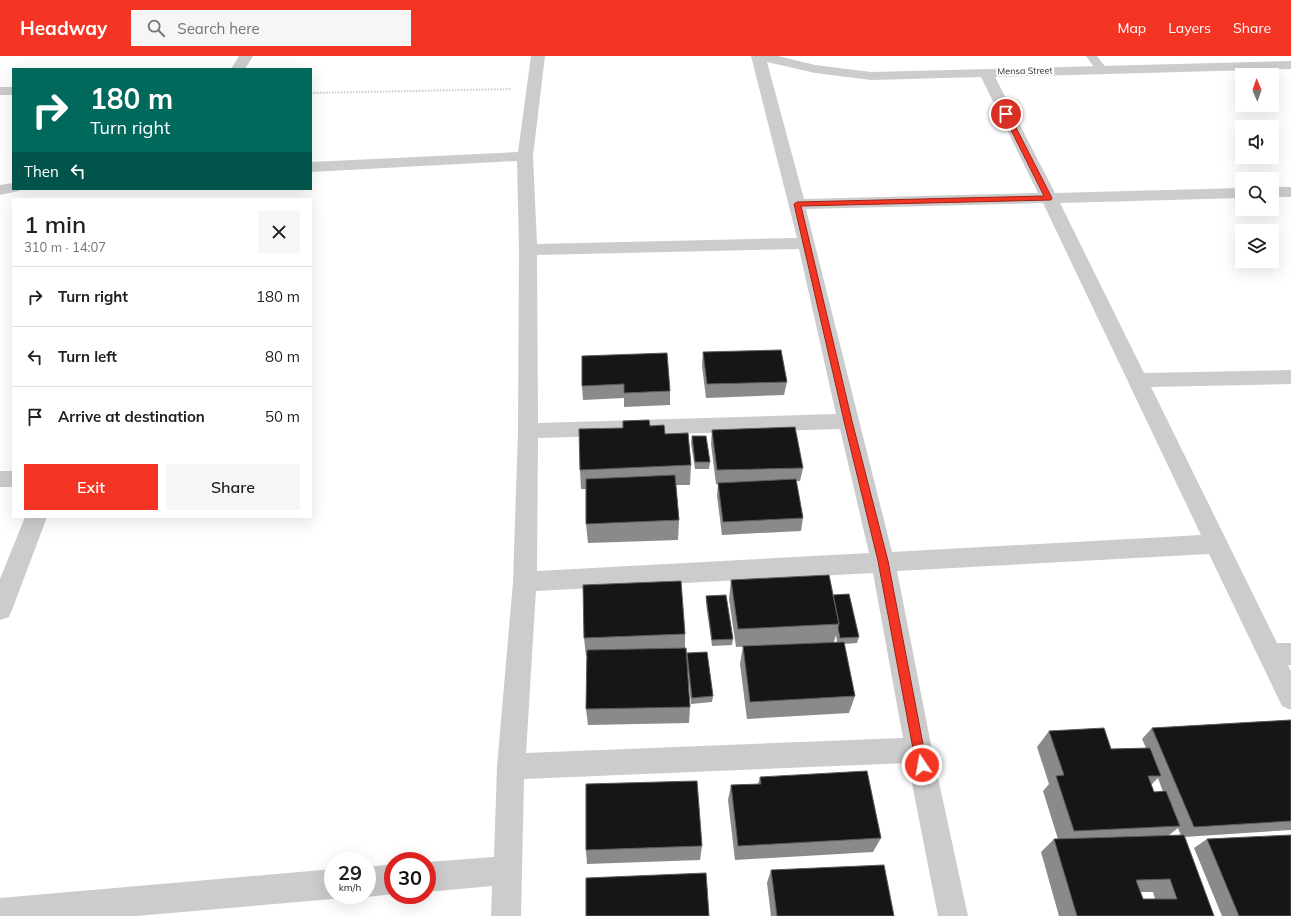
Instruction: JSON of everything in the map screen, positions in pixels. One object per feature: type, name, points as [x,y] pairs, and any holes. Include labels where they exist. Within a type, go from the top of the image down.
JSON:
[{"type":"street","points":[[239,68],[246,56]]},
{"type":"street","points":[[506,916],[511,767],[524,582],[528,431],[528,250],[525,156],[538,56]]},
{"type":"street","points":[[759,56],[807,243],[848,421],[883,561],[918,750],[953,916]]},
{"type":"street","name":"Mensa Street","points":[[759,56],[815,69],[871,76],[975,68],[1101,69],[1291,65]]},
{"type":"street","points":[[975,68],[1049,198],[1216,544],[1280,654],[1291,698]]},
{"type":"street","points":[[0,92],[12,91]]},
{"type":"street","points":[[312,168],[525,156]]},
{"type":"street","points":[[0,190],[12,188]]},
{"type":"street","points":[[1279,192],[1291,192]]},
{"type":"street","points":[[797,204],[1235,193]]},
{"type":"street","points":[[528,250],[807,243]]},
{"type":"street","points":[[1136,380],[1291,377]]},
{"type":"street","points":[[528,431],[848,421]]},
{"type":"street","points":[[0,479],[12,480]]},
{"type":"street","points":[[0,610],[36,518]]},
{"type":"street","points":[[524,582],[883,561],[1216,544]]},
{"type":"street","points":[[511,767],[918,750]]},
{"type":"street","points":[[436,875],[508,870]]},
{"type":"street","points":[[0,913],[88,911],[324,885]]},
{"type":"lane","points":[[1091,56],[1101,69]]},
{"type":"path","points":[[312,94],[534,89]]},
{"type":"building","points":[[781,350],[787,382],[707,384],[703,352]]},
{"type":"building","points":[[667,353],[670,391],[624,393],[624,384],[582,386],[582,356]]},
{"type":"building","points":[[649,420],[650,426],[664,425],[665,434],[688,433],[691,465],[580,470],[579,429],[623,428],[623,421]]},
{"type":"building","points":[[795,427],[803,468],[717,470],[712,430]]},
{"type":"building","points":[[692,436],[706,436],[710,462],[695,462]]},
{"type":"building","points":[[675,475],[679,520],[586,524],[586,479]]},
{"type":"building","points":[[796,479],[803,518],[723,522],[718,483]]},
{"type":"building","points":[[829,575],[839,624],[738,629],[731,580]]},
{"type":"building","points":[[681,581],[685,634],[584,638],[583,585]]},
{"type":"building","points":[[849,594],[859,637],[840,638],[838,628],[839,624],[833,595]]},
{"type":"building","points":[[726,595],[733,639],[712,640],[706,596]]},
{"type":"building","points":[[844,642],[855,696],[750,702],[743,646]]},
{"type":"building","points":[[686,648],[690,707],[586,709],[587,650]]},
{"type":"building","points":[[707,652],[713,696],[692,698],[687,653]]},
{"type":"building","points":[[1291,720],[1291,821],[1194,827],[1152,728]]},
{"type":"building","points":[[1104,728],[1111,749],[1150,748],[1161,776],[1148,776],[1154,792],[1166,791],[1180,826],[1074,831],[1056,776],[1064,775],[1049,731]]},
{"type":"building","points":[[867,771],[881,838],[738,846],[731,785],[761,784],[760,777]]},
{"type":"building","points":[[697,781],[702,846],[586,850],[586,784]]},
{"type":"building","points":[[1184,835],[1214,916],[1077,916],[1054,839]],"holes":[[[1170,879],[1177,899],[1143,899],[1136,880]]]},
{"type":"building","points":[[1291,835],[1291,916],[1239,916],[1207,839]]},
{"type":"building","points":[[884,865],[894,916],[777,916],[771,870]]},
{"type":"building","points":[[706,873],[709,916],[586,916],[586,878]]},
{"type":"route","points":[[922,765],[883,561],[848,421],[797,204],[1049,198],[1006,114]]}]
